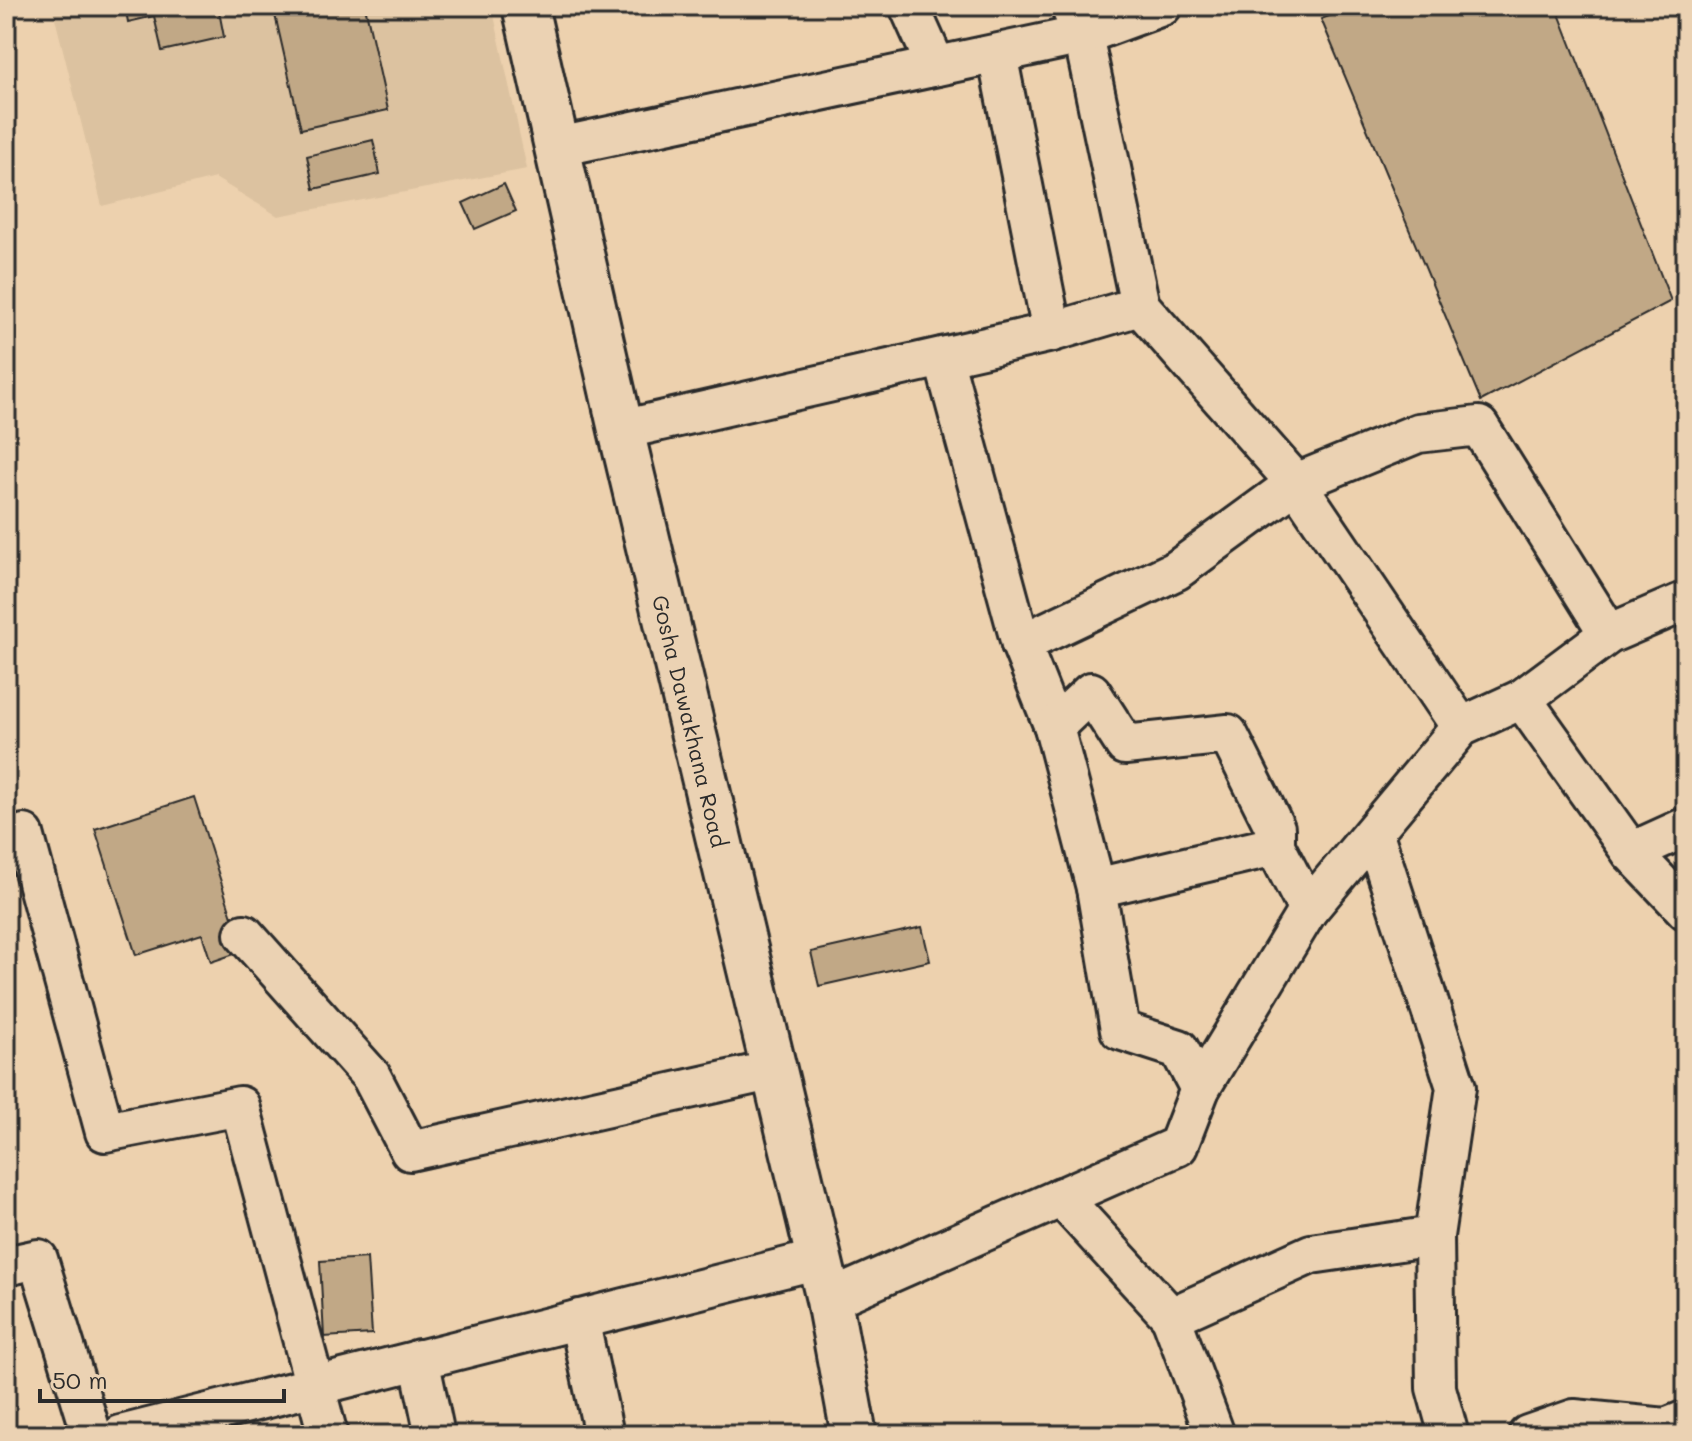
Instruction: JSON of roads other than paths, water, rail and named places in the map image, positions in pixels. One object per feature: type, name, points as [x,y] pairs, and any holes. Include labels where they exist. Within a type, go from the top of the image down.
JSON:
[{"type":"street","name":"Gosha Dawakhana Road","points":[[525,6],[621,430],[829,1300],[854,1435]]},
{"type":"street","points":[[909,6],[936,66]]},
{"type":"street","points":[[558,147],[997,54],[1077,20],[1162,6]]},
{"type":"street","points":[[1077,20],[1140,306],[1296,483],[1461,727]]},
{"type":"street","points":[[997,54],[1052,332]]},
{"type":"street","points":[[621,430],[1052,332],[1140,306]]},
{"type":"street","points":[[943,357],[1021,644],[1054,727],[1096,888],[1120,1030],[1179,1049],[1200,1089]]},
{"type":"street","points":[[1021,644],[1177,570],[1296,483],[1418,433],[1479,426],[1609,634]]},
{"type":"street","points":[[829,1300],[1178,1146],[1200,1089],[1308,910],[1461,727],[1522,699],[1609,634],[1686,601]]},
{"type":"street","points":[[1054,727],[1091,692],[1125,745],[1228,734],[1275,828],[1275,846],[1308,910]]},
{"type":"street","points":[[1522,699],[1631,852],[1686,910]]},
{"type":"street","points":[[1631,852],[1686,827]]},
{"type":"street","points":[[24,834],[105,1132],[240,1106],[318,1386],[328,1435]]},
{"type":"street","points":[[1374,834],[1456,1087],[1434,1236],[1436,1388],[1449,1435]]},
{"type":"street","points":[[1096,888],[1275,846]]},
{"type":"street","points":[[244,934],[371,1076],[410,1151],[774,1070]]},
{"type":"street","points":[[1061,1197],[1171,1317],[1215,1435]]},
{"type":"street","points":[[1171,1317],[1311,1254],[1434,1236]]},
{"type":"street","points":[[6,1266],[38,1259],[92,1435]]},
{"type":"street","points":[[121,1435],[819,1259]]},
{"type":"street","points":[[579,1319],[604,1435]]},
{"type":"street","points":[[419,1359],[435,1435]]},
{"type":"street","points":[[1528,1435],[1574,1419],[1672,1427]]}]
